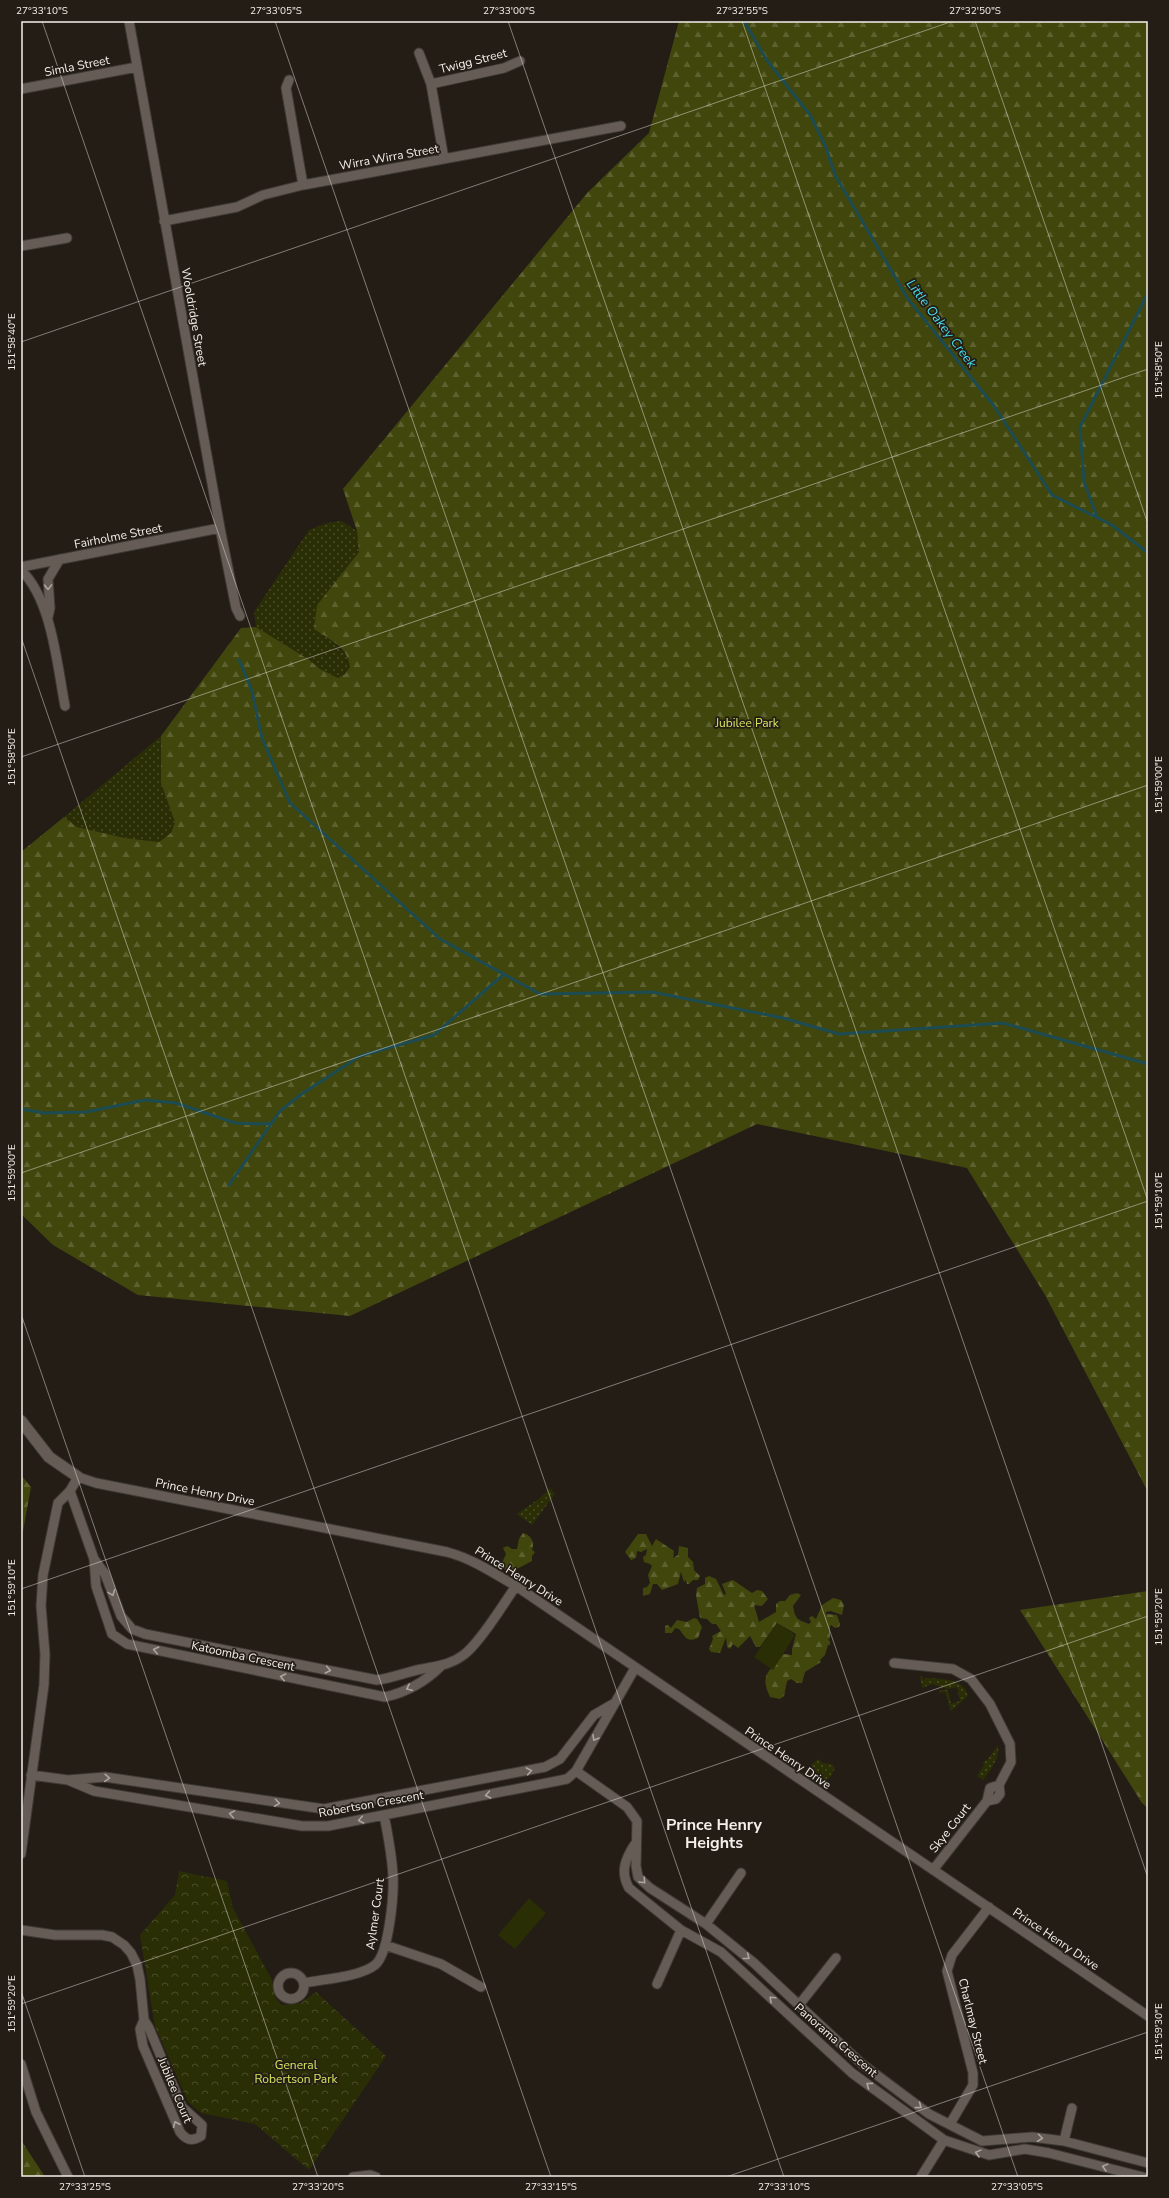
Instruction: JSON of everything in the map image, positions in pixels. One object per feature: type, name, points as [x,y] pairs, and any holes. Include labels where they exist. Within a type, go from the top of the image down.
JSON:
[{"type":"street","name":"Wooldridge Street","points":[[129,21],[220,528],[236,608],[240,616]]},
{"type":"street","points":[[419,53],[431,84],[444,159]]},
{"type":"street","name":"Twigg Street","points":[[431,84],[504,68],[520,61]]},
{"type":"street","name":"Simla Street","points":[[21,89],[137,67]]},
{"type":"street","points":[[289,80],[286,88],[303,185]]},
{"type":"street","name":"Wirra Wirra Street","points":[[164,221],[237,207],[263,195],[303,185],[621,126]]},
{"type":"street","points":[[21,246],[67,238]]},
{"type":"street","name":"Fairholme Street","points":[[21,567],[220,528]]},
{"type":"street","points":[[48,617],[50,608],[48,579],[60,559]]},
{"type":"street","points":[[21,570],[33,583],[48,617],[65,706]]},
{"type":"street","points":[[21,1421],[50,1457],[78,1477],[70,1491],[58,1503],[43,1575],[41,1606],[45,1654],[44,1685],[21,1854]]},
{"type":"street","name":"Prince Henry Drive","points":[[78,1477],[96,1483],[465,1556],[516,1586],[1148,2016]]},
{"type":"street","name":"Katoomba Crescent","points":[[70,1491],[94,1559],[96,1586],[112,1634],[126,1644],[385,1697],[397,1694],[428,1680],[441,1666]]},
{"type":"street","name":"Katoomba Crescent","points":[[94,1559],[105,1574],[121,1616],[132,1629],[145,1634],[377,1680],[390,1679],[421,1669],[441,1666],[462,1656],[470,1648],[516,1586]]},
{"type":"street","name":"Skye Court","points":[[894,1662],[953,1669],[971,1679],[990,1704],[1010,1744],[1011,1762],[999,1785],[990,1788],[987,1802],[933,1870]]},
{"type":"street","name":"Robertson Crescent","points":[[68,1780],[94,1791],[302,1826],[328,1826],[567,1779],[576,1771],[635,1668]]},
{"type":"street","name":"Robertson Crescent","points":[[31,1775],[68,1780],[105,1777],[324,1810],[545,1768],[560,1759],[594,1715],[613,1704]]},
{"type":"street","name":"Panorama Crescent","points":[[576,1771],[627,1808],[637,1821],[635,1844],[638,1877],[650,1888],[706,1924],[754,1963],[862,2064],[929,2114],[982,2140],[1032,2137],[1064,2142],[1148,2163]]},
{"type":"street","name":"Aylmer Court","points":[[304,1982],[365,1970],[375,1965],[380,1959],[386,1945],[394,1878],[384,1815]]},
{"type":"street","name":"Panorama Crescent","points":[[635,1844],[626,1861],[623,1872],[629,1888],[681,1930],[721,1952],[852,2073],[944,2140],[974,2152],[989,2156],[1025,2149],[1143,2177]]},
{"type":"street","points":[[706,1924],[741,1873]]},
{"type":"street","name":"Charlmay Street","points":[[950,2124],[973,2085],[973,2073],[947,1971],[952,1955],[989,1907]]},
{"type":"street","name":"Jubilee Court","points":[[21,1930],[55,1935],[102,1935],[112,1937],[124,1945],[137,1965],[144,2020],[149,2028],[182,2107],[202,2125],[201,2136],[196,2140],[184,2138],[180,2132],[143,2046],[140,2029],[144,2020]]},
{"type":"street","points":[[657,1984],[681,1930]]},
{"type":"street","points":[[386,1945],[441,1964],[481,1988]]},
{"type":"street","points":[[799,2005],[836,1958]]},
{"type":"street","points":[[21,2064],[36,2112],[68,2177]]},
{"type":"street","points":[[1064,2142],[1072,2108]]},
{"type":"street","points":[[921,2177],[944,2140]]},
{"type":"street","points":[[353,2177],[370,2174],[376,2177]]},
{"type":"green space","name":"Jubilee Park","points":[[679,21],[1148,21],[1148,1492],[1045,1295],[967,1168],[757,1124],[350,1316],[138,1295],[53,1245],[21,1214],[21,852],[64,817],[77,827],[125,838],[159,842],[171,833],[175,822],[161,783],[161,736],[241,628],[256,627],[308,659],[320,669],[338,678],[345,674],[350,667],[346,654],[337,644],[314,629],[317,605],[359,552],[357,531],[343,489],[588,192],[649,133]]},
{"type":"green space","points":[[342,521],[357,531],[359,552],[317,605],[332,638],[348,659],[350,668],[345,674],[338,678],[320,669],[308,659],[256,627],[254,612],[309,530],[327,523]]},
{"type":"green space","points":[[161,736],[161,783],[175,822],[171,833],[159,842],[125,838],[77,827],[64,817]]},
{"type":"green space","points":[[21,1475],[31,1487],[21,1542]]},
{"type":"green space","points":[[550,1488],[555,1494],[532,1525],[517,1514],[540,1498]]},
{"type":"green space","points":[[523,1533],[528,1535],[533,1542],[532,1550],[535,1552],[532,1556],[532,1561],[513,1571],[511,1567],[505,1570],[501,1565],[506,1554],[503,1548],[507,1546],[512,1549],[517,1549],[519,1539]]},
{"type":"green space","points":[[638,1534],[646,1534],[652,1546],[656,1539],[674,1551],[673,1558],[678,1555],[679,1546],[688,1548],[688,1557],[693,1562],[694,1570],[700,1576],[698,1580],[693,1580],[687,1584],[686,1580],[684,1582],[681,1572],[678,1584],[662,1590],[657,1584],[653,1584],[650,1594],[643,1596],[643,1588],[647,1587],[650,1583],[648,1575],[652,1566],[644,1562],[643,1557],[646,1555],[647,1549],[641,1552],[637,1551],[636,1558],[631,1560],[625,1552]]},
{"type":"green space","points":[[709,1576],[716,1579],[724,1595],[726,1594],[722,1584],[733,1580],[752,1593],[757,1590],[762,1591],[768,1599],[762,1606],[754,1605],[759,1622],[776,1612],[776,1604],[780,1601],[785,1601],[790,1595],[797,1593],[801,1595],[793,1606],[795,1614],[800,1620],[809,1624],[811,1622],[809,1618],[812,1616],[816,1619],[822,1605],[833,1598],[841,1600],[844,1605],[842,1615],[831,1611],[826,1612],[826,1614],[837,1615],[840,1624],[839,1627],[835,1628],[831,1625],[830,1627],[830,1638],[828,1640],[830,1641],[830,1645],[828,1645],[825,1655],[820,1660],[821,1662],[805,1672],[802,1683],[797,1683],[791,1679],[787,1681],[784,1696],[780,1699],[770,1697],[765,1682],[766,1677],[768,1672],[783,1654],[792,1655],[796,1634],[777,1623],[760,1647],[756,1647],[750,1636],[738,1648],[733,1644],[730,1649],[727,1647],[726,1637],[720,1653],[711,1652],[709,1649],[713,1639],[712,1636],[721,1631],[716,1624],[712,1624],[707,1619],[700,1618],[696,1595],[697,1588],[705,1584],[705,1578]]},
{"type":"green space","points":[[1148,1591],[1148,1808],[1142,1803],[1020,1610]]},
{"type":"green space","points":[[694,1618],[697,1619],[702,1627],[698,1638],[691,1640],[688,1639],[679,1629],[675,1628],[672,1633],[665,1633],[665,1626],[668,1625],[671,1628],[677,1620],[687,1622]]},
{"type":"green space","points":[[777,1623],[795,1635],[773,1670],[754,1657]]},
{"type":"green space","points":[[920,1676],[923,1677],[923,1680],[927,1678],[939,1679],[957,1683],[966,1690],[968,1696],[951,1711],[945,1692],[939,1693],[939,1690],[948,1690],[951,1704],[960,1701],[957,1687],[948,1689],[932,1684],[922,1688]]},
{"type":"green space","points":[[998,1745],[998,1755],[992,1768],[983,1780],[977,1776],[984,1765],[983,1762],[988,1759]]},
{"type":"green space","points":[[818,1759],[823,1763],[832,1764],[835,1768],[827,1780],[809,1771],[812,1764]]},
{"type":"green space","name":"General Robertson Park","points":[[179,1871],[227,1881],[233,1908],[272,1980],[276,1999],[282,2005],[301,2003],[316,1992],[386,2056],[309,2170],[255,2124],[201,2113],[188,2102],[155,2026],[140,1935],[175,1895]]},
{"type":"green space","points":[[529,1898],[546,1913],[515,1949],[498,1935]]},
{"type":"green space","points":[[21,2140],[45,2177],[21,2177]]},
{"type":"waterway","name":"Little Oakey Creek","points":[[744,21],[766,59],[810,115],[825,145],[835,175],[908,299],[994,406],[1052,495],[1112,525],[1148,553]]},
{"type":"waterway","points":[[1097,517],[1084,482],[1080,427],[1148,293]]},
{"type":"waterway","points":[[239,660],[252,691],[262,738],[290,803],[440,939],[540,994],[652,992],[783,1018],[839,1034],[1003,1023],[1148,1064]]},
{"type":"waterway","points":[[229,1185],[280,1111],[303,1093],[360,1056],[434,1035],[504,974]]},
{"type":"waterway","points":[[21,1109],[44,1113],[86,1112],[145,1100],[176,1103],[235,1123],[272,1123]]},
{"type":"district","name":"Prince Henry Heights","points":[[714,1833]]}]
